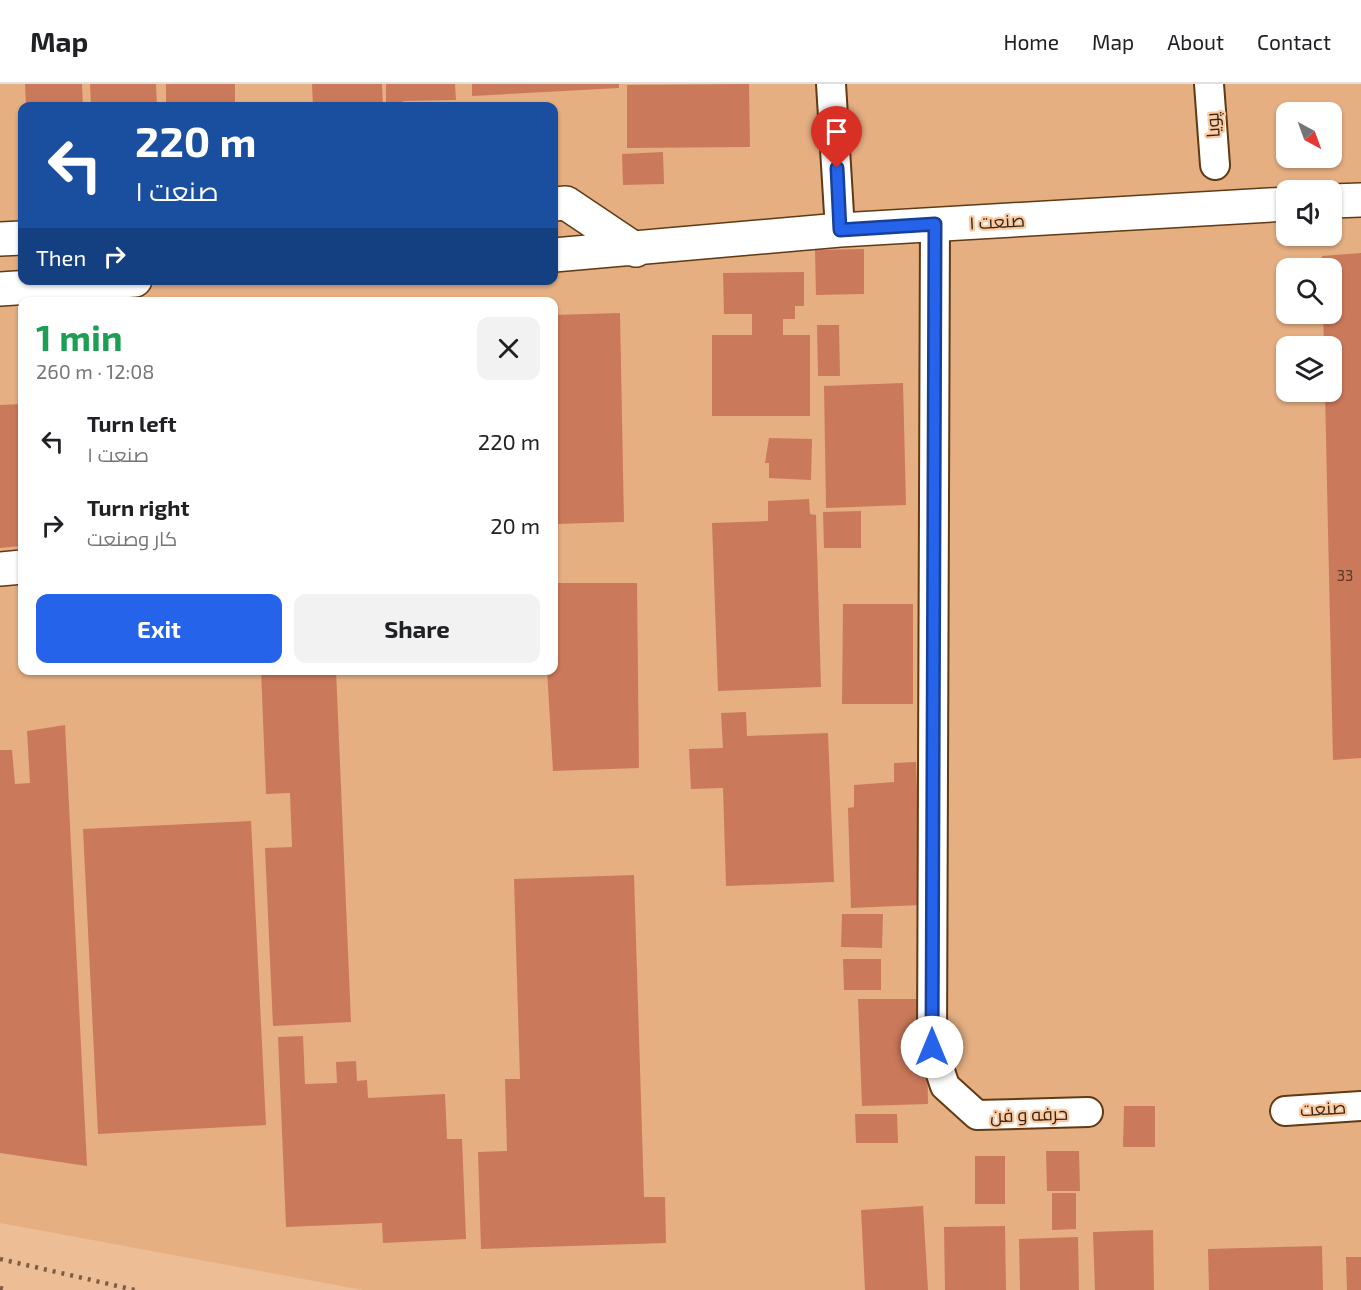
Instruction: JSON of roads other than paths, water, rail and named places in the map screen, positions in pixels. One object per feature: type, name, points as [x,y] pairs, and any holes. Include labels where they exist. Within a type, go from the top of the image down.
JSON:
[{"type":"street","points":[[831,84],[840,230]]},
{"type":"street","name":"پویا","points":[[1209,84],[1215,165]]},
{"type":"street","points":[[1342,201],[1361,200]]},
{"type":"street","points":[[558,204],[566,203],[636,250]]},
{"type":"street","name":"صنعت ۱","points":[[558,255],[636,250],[840,230],[1276,205]]},
{"type":"street","name":"حرفه و فن","points":[[935,224],[932,1047],[945,1086],[977,1115],[1088,1112]]},
{"type":"street","points":[[0,239],[18,238]]},
{"type":"street","points":[[0,289],[60,285]]},
{"type":"street","points":[[0,569],[18,567]]},
{"type":"street","name":"صنعت","points":[[1285,1111],[1361,1106]]},
{"type":"railway","points":[[0,1259],[135,1290]]},
{"type":"railway","points":[[0,1288],[8,1290]]}]
